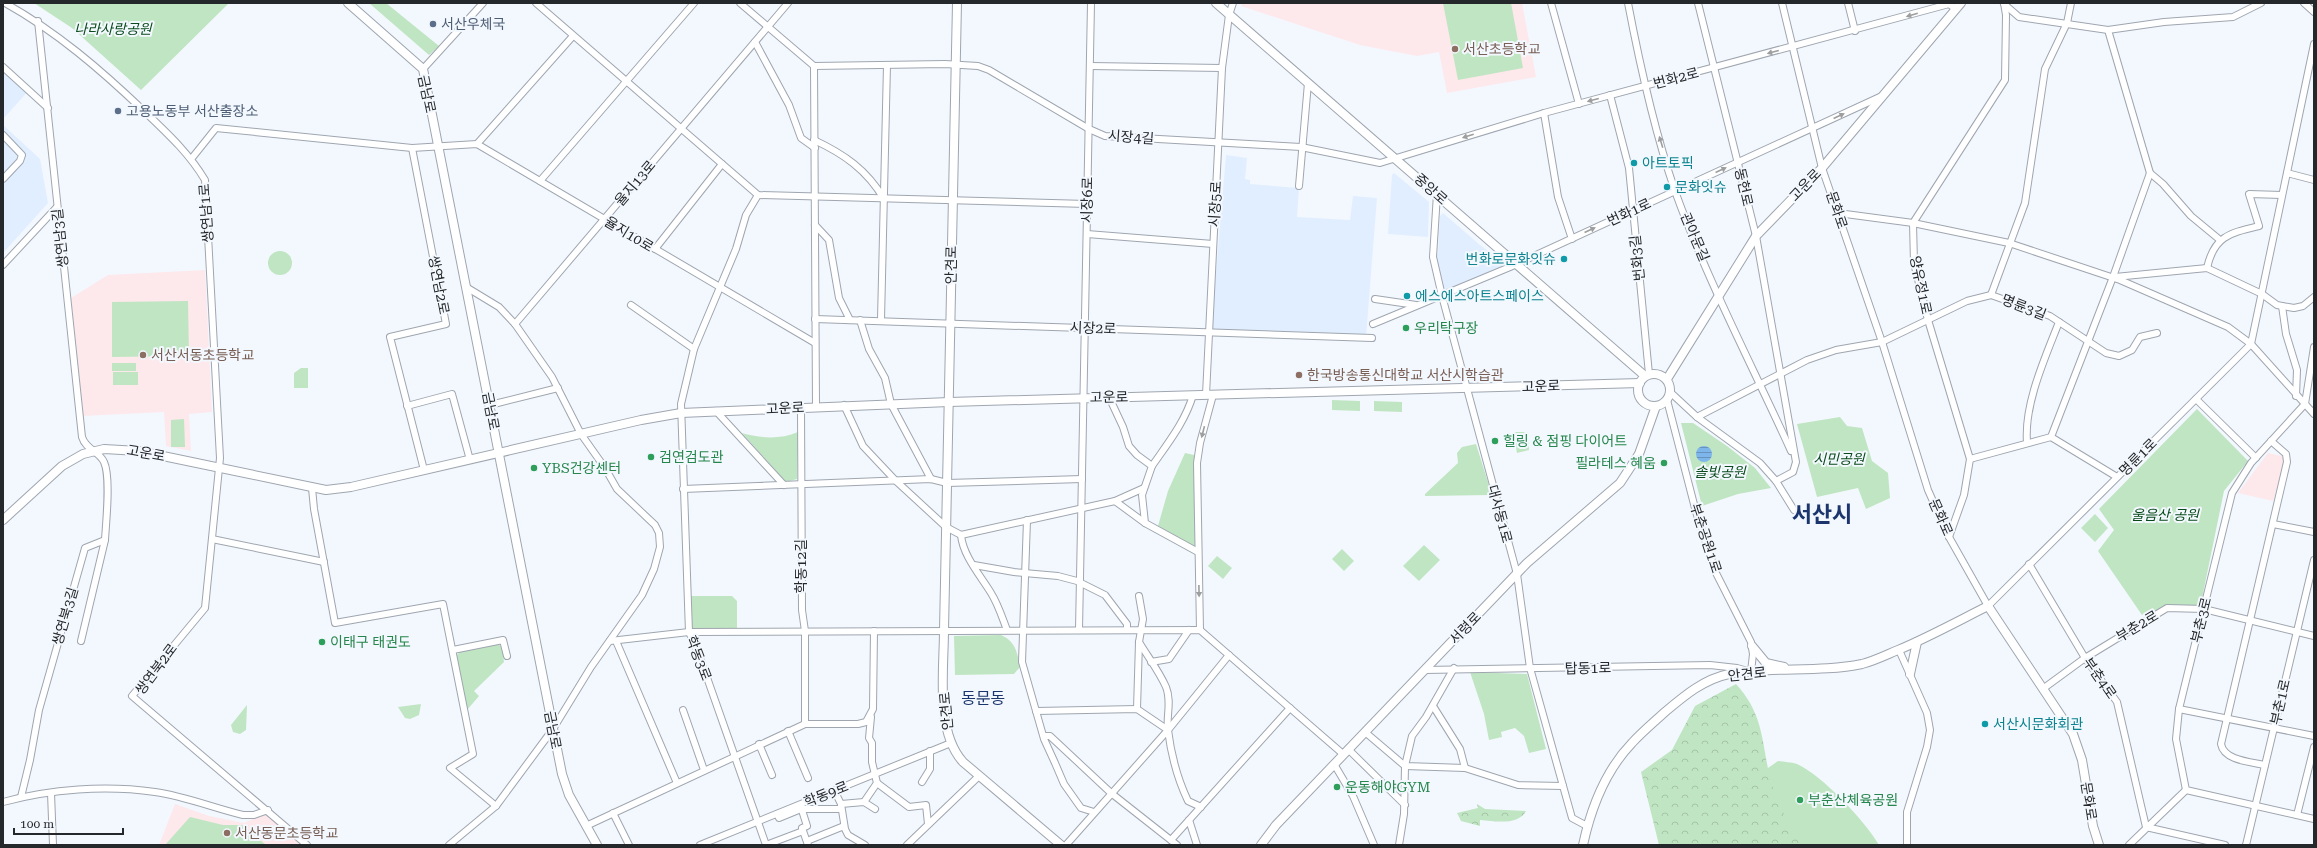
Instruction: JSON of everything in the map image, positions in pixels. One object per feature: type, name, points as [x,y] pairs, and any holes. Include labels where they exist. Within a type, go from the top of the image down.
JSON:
[{"type":"street","name":"쌍연남1로","points":[[5,3],[38,21],[84,56],[122,90],[192,158],[205,180],[207,188],[220,468],[212,539]]},
{"type":"street","name":"금남로","points":[[348,3],[422,69],[500,454],[553,730],[566,788],[596,845]]},
{"type":"street","points":[[422,69],[483,3]]},
{"type":"street","points":[[536,3],[758,195],[1087,204]]},
{"type":"street","points":[[540,181],[694,3]]},
{"type":"street","points":[[740,3],[814,66],[816,406]]},
{"type":"street","name":"율지13로","points":[[515,324],[788,3]]},
{"type":"street","name":"안견로","points":[[956,3],[944,630],[945,718],[951,743],[962,760],[1061,845]]},
{"type":"street","name":"시장6로","points":[[1079,630],[1091,3]]},
{"type":"street","name":"중앙로","points":[[1216,3],[1396,158],[1645,378]]},
{"type":"street","name":"시장5로","points":[[1200,630],[1197,463],[1209,395],[1208,332],[1222,68],[1229,14],[1233,3]]},
{"type":"street","points":[[1551,3],[1579,104]]},
{"type":"street","name":"관아문길","points":[[1628,3],[1644,86],[1676,191],[1719,296],[1761,383],[1795,460]]},
{"type":"street","name":"동헌로","points":[[1698,3],[1756,236],[1780,373]]},
{"type":"street","name":"문화로","points":[[1782,3],[1822,168],[1882,342],[1928,490],[1949,537],[1988,606],[2044,688],[2069,728],[2078,747],[2093,826],[2099,845]]},
{"type":"street","points":[[1848,3],[1855,31]]},
{"type":"street","points":[[2004,3],[2019,17],[2108,30],[2164,22],[2234,17],[2261,3]]},
{"type":"street","points":[[1913,223],[2004,80],[2006,15],[2004,3]]},
{"type":"street","points":[[1992,295],[2024,203],[2045,69],[2067,23],[2071,3]]},
{"type":"street","points":[[2304,3],[2314,12]]},
{"type":"street","name":"번화2로","points":[[1396,158],[1544,113],[1955,5]]},
{"type":"street","name":"고운로","points":[[3,520],[53,473],[72,459],[93,451],[115,449],[134,450],[312,488],[339,489],[500,454],[641,420],[681,413],[844,405],[1466,388],[1645,378],[1659,374],[1667,379],[1756,236],[1822,168],[1955,5]]},
{"type":"street","name":"쌍연남3길","points":[[38,21],[82,435],[85,445],[93,451]]},
{"type":"street","points":[[2108,30],[2150,173],[2163,184],[2191,216],[2220,240]]},
{"type":"street","points":[[192,158],[216,128],[412,148],[477,144],[573,36]]},
{"type":"street","points":[[755,42],[789,105],[801,138],[814,148]]},
{"type":"street","points":[[2251,344],[2314,46]]},
{"type":"street","name":"시장4길","points":[[814,66],[955,64],[985,68],[1088,129],[1105,136],[1302,147],[1380,163],[1396,158]]},
{"type":"street","points":[[881,320],[887,65]]},
{"type":"street","points":[[1090,66],[1222,68]]},
{"type":"street","points":[[3,67],[48,108]]},
{"type":"street","points":[[1299,186],[1308,82]]},
{"type":"street","name":"번화3길","points":[[1610,95],[1629,168],[1645,378]]},
{"type":"street","name":"번화1로","points":[[1373,324],[1516,264],[1883,95]]},
{"type":"street","points":[[1544,113],[1558,196],[1572,238]]},
{"type":"street","points":[[3,135],[20,152],[22,157],[3,179]]},
{"type":"street","points":[[814,140],[841,153],[855,164],[877,186],[884,199]]},
{"type":"street","name":"율지10로","points":[[477,144],[815,343]]},
{"type":"street","name":"쌍연남2로","points":[[412,148],[446,324],[390,337],[424,470]]},
{"type":"street","points":[[655,249],[722,164]]},
{"type":"street","points":[[2051,438],[2113,277],[2150,173]]},
{"type":"street","points":[[2287,173],[2314,180]]},
{"type":"street","name":"대사동1로","points":[[1437,194],[1432,257],[1517,574],[1530,668],[1572,818],[1587,826]]},
{"type":"street","points":[[2207,268],[2209,256],[2220,240],[2227,235],[2259,226],[2249,194],[2282,195]]},
{"type":"street","name":"학동3로","points":[[758,195],[746,215],[736,248],[694,349],[683,391],[681,413],[689,632],[735,755],[766,845]]},
{"type":"street","points":[[3,265],[57,207]]},
{"type":"street","points":[[1838,213],[1913,223],[2009,244],[2113,277],[2228,327],[2251,344],[2296,396],[2314,414]]},
{"type":"street","name":"양유정1로","points":[[1913,223],[1914,263],[1928,320],[1970,459],[1964,495],[1949,537]]},
{"type":"street","points":[[815,225],[829,240],[839,298],[850,320]]},
{"type":"street","points":[[1087,234],[1213,244]]},
{"type":"street","points":[[2113,277],[2207,268],[2262,294],[2277,305],[2294,308],[2303,306],[2314,297]]},
{"type":"street","points":[[449,845],[496,806],[553,730],[591,667],[613,641],[642,595],[651,578],[659,551],[659,534],[652,521],[619,492],[605,468],[581,434],[558,388],[538,356],[515,324],[495,304],[466,288]]},
{"type":"street","name":"명륜3길","points":[[1697,417],[1780,373],[1822,354],[1882,342],[1967,301],[1992,295],[2050,316],[2106,353],[2119,356],[2132,350],[2140,337],[2157,333]]},
{"type":"street","points":[[1375,299],[1418,306]]},
{"type":"street","points":[[631,305],[694,349]]},
{"type":"street","points":[[2282,306],[2286,334],[2298,370],[2296,396]]},
{"type":"street","name":"시장2로","points":[[815,319],[950,322],[1372,338]]},
{"type":"street","points":[[860,320],[869,349],[885,378],[891,404],[931,479]]},
{"type":"street","points":[[2027,442],[2026,427],[2036,379],[2059,322]]},
{"type":"street","name":"명륜1로","points":[[1988,606],[2251,344]]},
{"type":"street","points":[[2305,404],[2314,346]]},
{"type":"street","points":[[1776,481],[1794,470],[1795,460],[1780,373]]},
{"type":"street","points":[[1645,378],[1638,391],[1641,398],[1647,404],[1656,406],[1667,400],[1670,392],[1667,379]]},
{"type":"street","points":[[490,405],[558,388]]},
{"type":"street","points":[[1670,392],[1697,417],[1755,458],[1776,481],[1794,510]]},
{"type":"street","points":[[407,406],[452,394],[470,460]]},
{"type":"street","points":[[1145,523],[1142,495],[1152,466],[1179,427],[1190,407],[1193,395]]},
{"type":"street","points":[[1109,397],[1122,423],[1131,450],[1152,466]]},
{"type":"street","points":[[2196,399],[2256,458]]},
{"type":"street","name":"부춘공원1로","points":[[1667,400],[1709,553],[1724,591],[1746,630],[1752,646],[1751,672]]},
{"type":"street","name":"부춘3로","points":[[2186,790],[2176,739],[2179,709],[2232,493],[2256,458],[2305,404]]},
{"type":"street","points":[[844,405],[863,446],[895,480],[946,527],[962,535],[1114,502],[1144,488]]},
{"type":"street","name":"서령로","points":[[1261,845],[1276,826],[1334,764],[1517,574],[1563,530],[1610,493],[1625,478],[1639,454],[1656,406]]},
{"type":"street","name":"학동12길","points":[[800,407],[802,610],[805,631],[805,724]]},
{"type":"street","points":[[716,411],[784,485]]},
{"type":"street","points":[[1970,459],[2027,442],[2051,438],[2117,477]]},
{"type":"street","points":[[2265,765],[2231,757],[2225,753],[2222,744],[2288,460],[2286,454],[2271,441]]},
{"type":"street","points":[[81,642],[105,540],[107,474],[103,459],[93,451]]},
{"type":"street","points":[[683,489],[931,479],[947,483],[1082,479]]},
{"type":"street","points":[[312,488],[314,510],[335,623],[443,604],[473,754],[450,768],[496,806]]},
{"type":"street","points":[[1114,502],[1145,523],[1198,552]]},
{"type":"street","points":[[1027,520],[1022,662],[1044,736],[1068,790],[1081,808],[1094,812]]},
{"type":"street","points":[[2273,524],[2314,532]]},
{"type":"street","points":[[962,535],[963,546],[974,564],[981,581],[994,598],[1007,630]]},
{"type":"street","points":[[212,539],[324,562]]},
{"type":"street","name":"쌍연북2로","points":[[212,539],[205,608],[132,696],[268,810],[307,845]]},
{"type":"street","name":"쌍연북3길","points":[[22,797],[38,710],[85,548],[105,540]]},
{"type":"street","name":"부춘1로","points":[[2246,845],[2314,560]]},
{"type":"street","points":[[974,564],[1058,576],[1080,582],[1108,597],[1126,624],[1127,630]]},
{"type":"street","name":"부춘4로","points":[[2029,564],[2085,658],[2117,702],[2146,827]]},
{"type":"street","points":[[1137,709],[1139,642],[1143,619],[1140,596]]},
{"type":"street","name":"안견로","points":[[1583,845],[1587,826],[1598,794],[1623,754],[1636,738],[1674,704],[1700,686],[1720,677],[1751,672],[1788,671],[1862,664],[1917,642],[1988,606]]},
{"type":"street","name":"부춘2로","points":[[2044,688],[2085,658],[2167,608],[2204,609],[2314,636]]},
{"type":"street","points":[[1151,662],[1168,659],[1189,630]]},
{"type":"street","points":[[613,641],[689,632],[1200,630],[1290,708],[1346,752],[1405,805]]},
{"type":"street","points":[[874,631],[873,709],[869,718],[869,738],[872,743],[872,762],[877,783],[909,807],[926,806],[928,824]]},
{"type":"street","points":[[453,650],[503,640],[506,656]]},
{"type":"street","points":[[613,641],[677,783]]},
{"type":"street","points":[[1139,642],[1166,688],[1170,708],[1168,730],[1175,767],[1188,801],[1200,807]]},
{"type":"street","points":[[1910,674],[1917,642]]},
{"type":"street","points":[[1752,646],[1766,663],[1786,667],[1788,671]]},
{"type":"street","points":[[1899,650],[1927,713],[1930,730],[1927,747],[1907,812],[1907,845]]},
{"type":"street","points":[[1066,845],[1168,730],[1229,655]]},
{"type":"street","name":"탑동1로","points":[[1425,670],[1454,668],[1710,665],[1737,668],[1751,672]]},
{"type":"street","points":[[1399,845],[1405,805],[1405,766],[1412,736],[1432,706],[1454,668]]},
{"type":"street","points":[[1432,706],[1460,749],[1465,768]]},
{"type":"street","points":[[1171,840],[1290,708]]},
{"type":"street","points":[[1036,711],[1137,709],[1168,730]]},
{"type":"street","points":[[2179,709],[2314,736]]},
{"type":"street","points":[[683,710],[704,770]]},
{"type":"street","points":[[586,826],[735,755],[805,724],[860,724],[869,718]]},
{"type":"street","points":[[788,731],[808,778]]},
{"type":"street","points":[[1365,732],[1405,766],[1465,768],[1518,785],[1563,786]]},
{"type":"street","points":[[1044,736],[1050,736],[1111,793],[1177,845]]},
{"type":"street","name":"학동9로","points":[[700,845],[758,821],[801,807],[834,790],[951,743]]},
{"type":"street","points":[[759,744],[772,775]]},
{"type":"street","points":[[2297,815],[2314,747]]},
{"type":"street","points":[[922,782],[930,770],[930,751]]},
{"type":"street","points":[[1334,764],[1353,796],[1374,845]]},
{"type":"street","points":[[908,845],[979,776]]},
{"type":"street","points":[[844,826],[807,843],[802,828],[807,826],[801,807],[841,807],[864,802],[877,783]]},
{"type":"street","points":[[3,802],[22,797],[51,793],[122,789],[156,792],[243,815],[254,815],[268,810]]},
{"type":"street","points":[[834,790],[841,807],[844,826],[848,835],[865,845]]},
{"type":"street","points":[[2129,845],[2186,790],[2314,819]]},
{"type":"street","points":[[51,793],[53,845]]},
{"type":"street","points":[[864,802],[875,809]]},
{"type":"street","points":[[613,813],[628,845]]},
{"type":"street","points":[[1189,820],[1197,845]]},
{"type":"street","points":[[2146,827],[2225,845]]},
{"type":"street","points":[[766,845],[803,831]]},
{"type":"shaded area","name":"서산초등학교","points":[[1242,3],[1522,3],[1536,77],[1447,93],[1439,52],[1417,56],[1360,45],[1241,6]]},
{"type":"shaded area","points":[[3,62],[31,88],[3,119]]},
{"type":"shaded area","points":[[3,125],[40,159],[48,203],[3,253]]},
{"type":"shaded area","points":[[1226,155],[1247,158],[1245,179],[1250,180],[1250,184],[1299,188],[1297,217],[1350,220],[1353,196],[1377,198],[1366,337],[1211,331]]},
{"type":"shaded area","points":[[1394,173],[1429,202],[1428,237],[1388,234],[1392,175]]},
{"type":"shaded area","points":[[1443,213],[1506,265],[1446,290],[1442,289],[1435,255],[1438,253],[1440,216]]},
{"type":"shaded area","name":"서산서동초등학교","points":[[205,270],[212,412],[189,414],[191,451],[166,446],[164,412],[82,416],[71,298],[108,275]]},
{"type":"shaded area","points":[[2268,453],[2282,456],[2285,463],[2273,501],[2238,493]]},
{"type":"shaded area","name":"서산동문초등학교","points":[[175,804],[209,816],[244,823],[268,812],[303,845],[159,845]]},
{"type":"green space","name":"나라사랑공원","points":[[34,3],[229,3],[141,90],[72,28]]},
{"type":"green space","points":[[369,3],[386,3],[439,46],[429,55]]},
{"type":"green space","points":[[1443,3],[1511,3],[1523,68],[1458,80]]},
{"type":"green space","points":[[280,251],[289,254],[292,263],[289,272],[280,275],[271,272],[268,263],[271,254]]},
{"type":"green space","points":[[188,301],[189,356],[112,357],[112,302]]},
{"type":"green space","points":[[112,363],[136,363],[136,371],[112,371]]},
{"type":"green space","points":[[301,368],[308,368],[308,388],[294,388],[294,373]]},
{"type":"green space","points":[[113,372],[138,372],[138,385],[113,385]]},
{"type":"green space","points":[[1332,400],[1360,401],[1360,411],[1332,410]]},
{"type":"green space","points":[[1374,401],[1402,402],[1402,412],[1374,411]]},
{"type":"green space","name":"울음산 공원","points":[[2197,409],[2248,461],[2224,491],[2200,608],[2170,606],[2142,615],[2098,551],[2114,530],[2099,509]]},
{"type":"green space","name":"시민공원","points":[[1840,417],[1847,426],[1862,428],[1872,461],[1888,473],[1890,498],[1866,509],[1858,488],[1817,497],[1797,424]]},
{"type":"green space","points":[[184,419],[185,447],[171,447],[171,420]]},
{"type":"green space","name":"솔빛공원","points":[[1681,423],[1693,423],[1727,446],[1755,468],[1771,488],[1738,494],[1702,506]]},
{"type":"green space","points":[[798,432],[797,479],[786,482],[742,433],[756,436],[777,437],[791,435]]},
{"type":"green space","points":[[1513,432],[1528,432],[1529,450],[1517,453]]},
{"type":"green space","points":[[1476,444],[1492,495],[1425,496],[1425,494],[1458,463],[1457,453],[1462,447]]},
{"type":"green space","points":[[1185,453],[1194,455],[1195,547],[1158,526],[1168,491]]},
{"type":"green space","points":[[2095,514],[2108,528],[2095,542],[2081,528]]},
{"type":"green space","points":[[1424,545],[1440,560],[1419,581],[1403,566]]},
{"type":"green space","points":[[1342,549],[1354,561],[1344,571],[1332,559]]},
{"type":"green space","points":[[1217,556],[1232,568],[1223,579],[1208,566]]},
{"type":"green space","points":[[690,596],[732,596],[737,601],[737,630],[691,631]]},
{"type":"green space","points":[[1001,635],[1013,644],[1017,652],[1020,667],[1014,674],[955,675],[954,636]]},
{"type":"green space","points":[[498,644],[502,647],[504,662],[474,691],[479,696],[467,710],[456,656],[460,652]]},
{"type":"green space","points":[[1470,672],[1527,674],[1546,749],[1529,753],[1524,736],[1515,728],[1501,732],[1502,737],[1489,740],[1484,714]]},
{"type":"green space","points":[[1736,684],[1747,697],[1759,724],[1770,779],[1780,807],[1803,845],[1659,845],[1641,772],[1672,750],[1695,706]]},
{"type":"green space","points":[[421,704],[419,715],[410,719],[405,718],[398,707]]},
{"type":"green space","points":[[247,705],[246,730],[240,734],[233,732],[231,725]]},
{"type":"green space","name":"부춘산체육공원","points":[[1778,761],[1797,764],[1818,778],[1842,800],[1864,824],[1879,845],[1769,845],[1768,768]]},
{"type":"green space","points":[[1477,804],[1485,809],[1526,811],[1518,819],[1512,821],[1499,822],[1480,820],[1480,826],[1461,821],[1457,813],[1478,808]]},
{"type":"green space","points":[[190,817],[223,825],[242,825],[266,845],[165,845]]},
{"type":"water","points":[[1701,446],[1707,446],[1712,451],[1710,460],[1707,462],[1701,462],[1696,457],[1696,451]]},
{"type":"place","name":"서산우체국","points":[[433,24]]},
{"type":"place","name":"서산초등학교","points":[[1455,49]]},
{"type":"place","name":"고용노동부 서산출장소","points":[[118,111]]},
{"type":"place","name":"아트토픽","points":[[1634,163]]},
{"type":"place","name":"문화잇슈","points":[[1667,187]]},
{"type":"place","name":"번화로문화잇슈","points":[[1564,259]]},
{"type":"place","name":"에스에스아트스페이스","points":[[1407,296]]},
{"type":"place","name":"우리탁구장","points":[[1406,328]]},
{"type":"place","name":"서산서동초등학교","points":[[143,355]]},
{"type":"place","name":"한국방송통신대학교 서산시학습관","points":[[1299,375]]},
{"type":"place","name":"힐링 & 점핑 다이어트","points":[[1495,441]]},
{"type":"place","name":"검연검도관","points":[[651,457]]},
{"type":"place","name":"필라테스 혜움","points":[[1664,463]]},
{"type":"place","name":"YBS건강센터","points":[[534,468]]},
{"type":"place","name":"이태구 태권도","points":[[322,642]]},
{"type":"place","name":"서산시문화회관","points":[[1985,724]]},
{"type":"place","name":"운동해야GYM","points":[[1337,787]]},
{"type":"place","name":"부춘산체육공원","points":[[1800,800]]},
{"type":"place","name":"서산동문초등학교","points":[[227,833]]},
{"type":"district","name":"서산시","points":[[1822,514]]},
{"type":"district","name":"동문동","points":[[983,698]]}]
